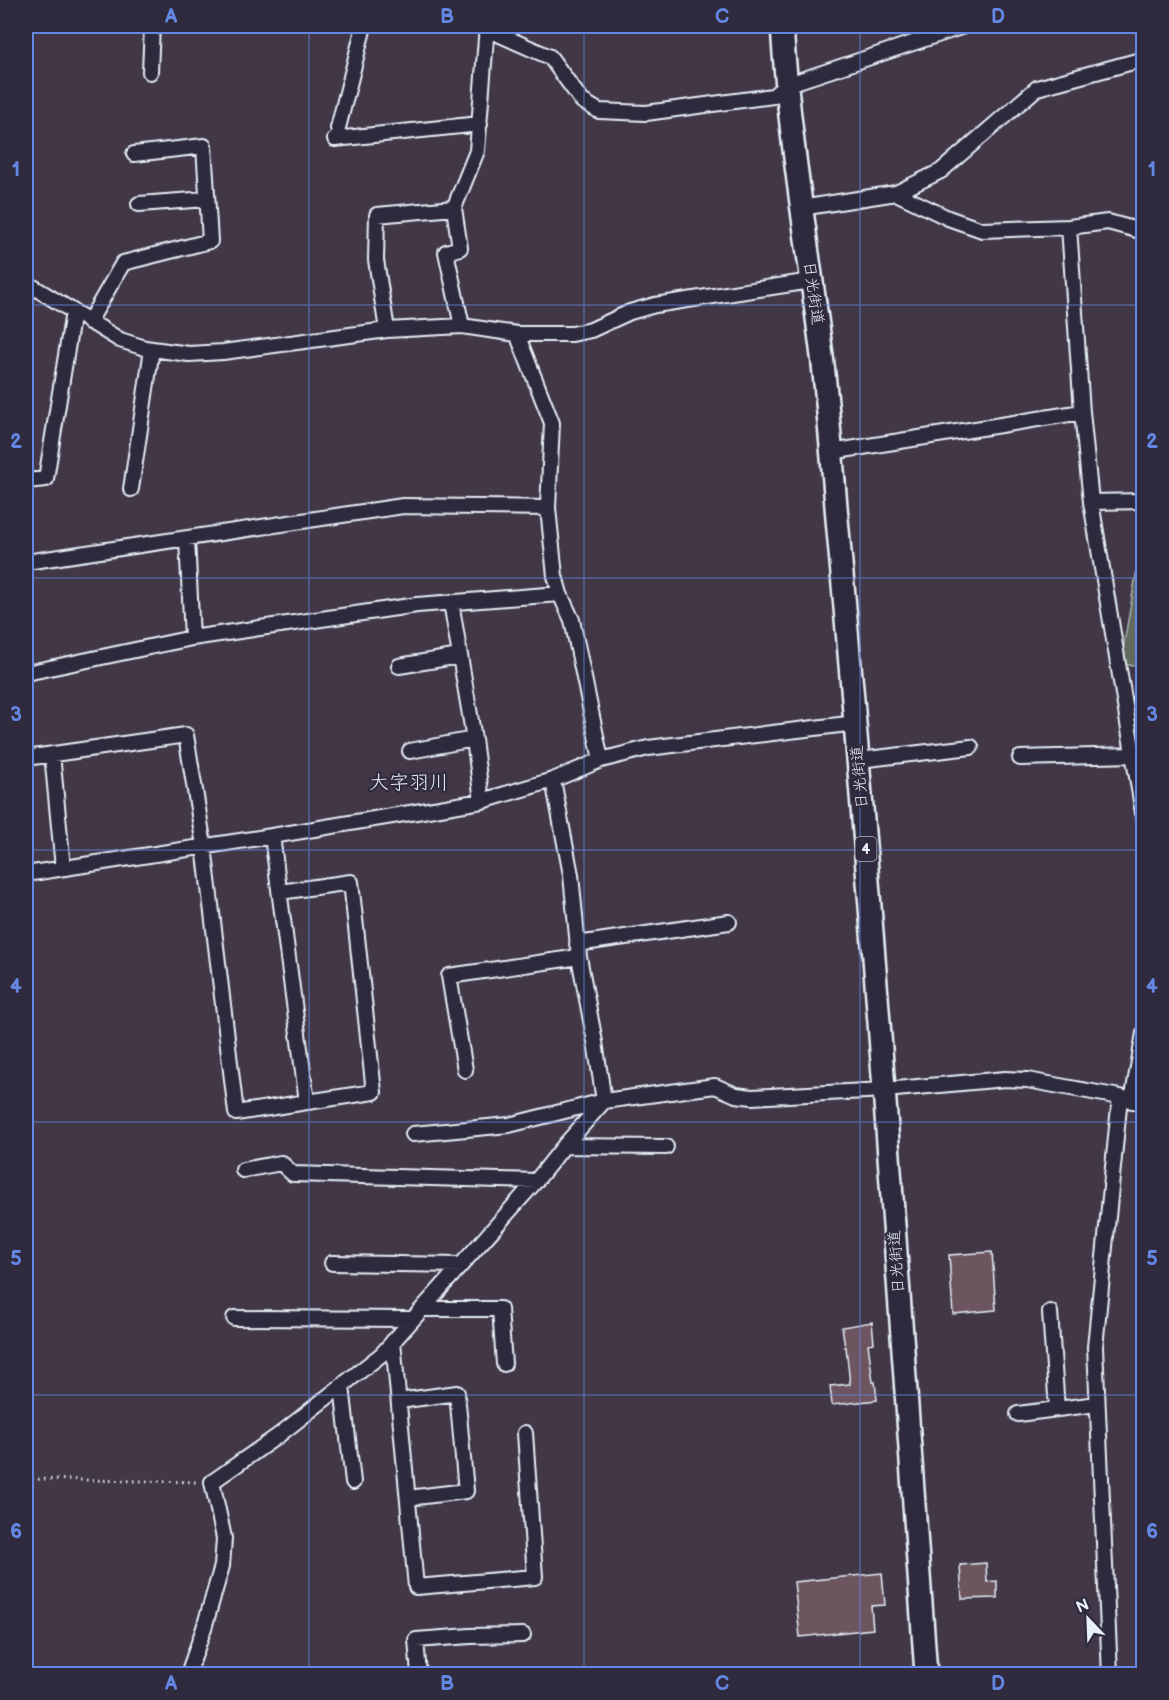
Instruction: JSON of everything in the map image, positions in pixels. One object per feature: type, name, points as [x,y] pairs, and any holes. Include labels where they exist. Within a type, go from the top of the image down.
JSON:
[{"type":"highway","name":"日光街道","points":[[783,26],[786,85],[822,357],[856,723],[885,1090],[926,1674]]},
{"type":"street","points":[[150,72],[152,26]]},
{"type":"street","points":[[364,26],[337,134],[480,124]]},
{"type":"street","points":[[462,326],[446,252],[460,248],[454,208],[477,151],[485,27],[550,57],[582,101],[599,111],[646,113],[774,96],[786,85],[964,26]]},
{"type":"street","points":[[801,208],[896,193],[941,171],[1037,88],[1143,59]]},
{"type":"street","points":[[89,322],[123,263],[210,241],[204,146],[134,154]]},
{"type":"street","points":[[896,193],[948,218],[982,230],[1069,227],[1108,222],[1143,232]]},
{"type":"street","points":[[139,204],[207,199]]},
{"type":"street","points":[[387,330],[376,260],[377,215],[454,208]]},
{"type":"street","points":[[1069,227],[1091,502],[1143,819]]},
{"type":"street","points":[[26,284],[120,340],[152,349],[189,354],[223,352],[387,330],[462,326],[517,334],[572,334],[591,330],[630,312],[655,304],[812,281]]},
{"type":"street","points":[[26,481],[46,479],[73,312]]},
{"type":"street","points":[[517,334],[552,423],[548,508],[555,576],[560,594],[572,620],[601,760]]},
{"type":"street","points":[[131,489],[152,349]]},
{"type":"street","points":[[831,452],[1082,412]]},
{"type":"street","points":[[1091,502],[1143,501]]},
{"type":"street","points":[[26,562],[403,506],[548,508]]},
{"type":"street","points":[[186,539],[192,638]]},
{"type":"street","points":[[26,673],[192,638],[417,605],[560,594]]},
{"type":"street","points":[[451,602],[482,801]]},
{"type":"street","points":[[399,666],[460,656]]},
{"type":"street","points":[[26,874],[482,801],[553,780],[601,760],[648,748],[856,723]]},
{"type":"street","points":[[26,758],[186,735],[204,846],[236,1113],[374,1092],[351,882],[280,892]]},
{"type":"street","points":[[410,751],[474,739]]},
{"type":"street","points":[[859,760],[971,747]]},
{"type":"street","points":[[52,754],[63,868]]},
{"type":"street","points":[[1020,758],[1133,755]]},
{"type":"street","points":[[553,780],[571,875],[578,950],[604,1101]]},
{"type":"street","points":[[272,836],[307,1102]]},
{"type":"street","points":[[465,1070],[449,976],[729,922]]},
{"type":"street","points":[[1110,1674],[1095,1347],[1143,1033]]},
{"type":"street","points":[[413,1134],[509,1125],[604,1101],[715,1086],[736,1095],[752,1097],[885,1090],[1005,1079],[1028,1080],[1132,1101]]},
{"type":"street","points":[[188,1674],[222,1566],[224,1538],[212,1482],[279,1435],[382,1354],[604,1101]]},
{"type":"street","points":[[564,1146],[666,1147]]},
{"type":"street","points":[[243,1170],[281,1163],[293,1174],[536,1181]]},
{"type":"street","points":[[332,1263],[461,1265]]},
{"type":"street","points":[[234,1318],[417,1314],[500,1309],[504,1364]]},
{"type":"street","points":[[1050,1312],[1057,1409]]},
{"type":"street","points":[[393,1341],[416,1587],[535,1577],[525,1433]]},
{"type":"street","points":[[342,1386],[353,1482]]},
{"type":"street","points":[[399,1401],[457,1393],[466,1491],[408,1498]]},
{"type":"street","points":[[1018,1414],[1097,1404]]},
{"type":"street","points":[[419,1674],[416,1640],[523,1635]]},
{"type":"path","points":[[26,1479],[212,1482]]},
{"type":"shaded area","points":[[1143,535],[1143,664],[1120,666]]},
{"type":"building","points":[[992,1252],[996,1310],[953,1314],[949,1255]]},
{"type":"building","points":[[872,1322],[874,1343],[868,1344],[877,1400],[832,1405],[830,1386],[850,1384],[842,1327]]},
{"type":"building","points":[[986,1563],[987,1582],[997,1581],[997,1598],[962,1599],[960,1565]]},
{"type":"building","points":[[882,1573],[885,1605],[871,1606],[873,1629],[800,1637],[794,1582]]},
{"type":"district","name":"大字羽川","points":[[409,783]]}]
